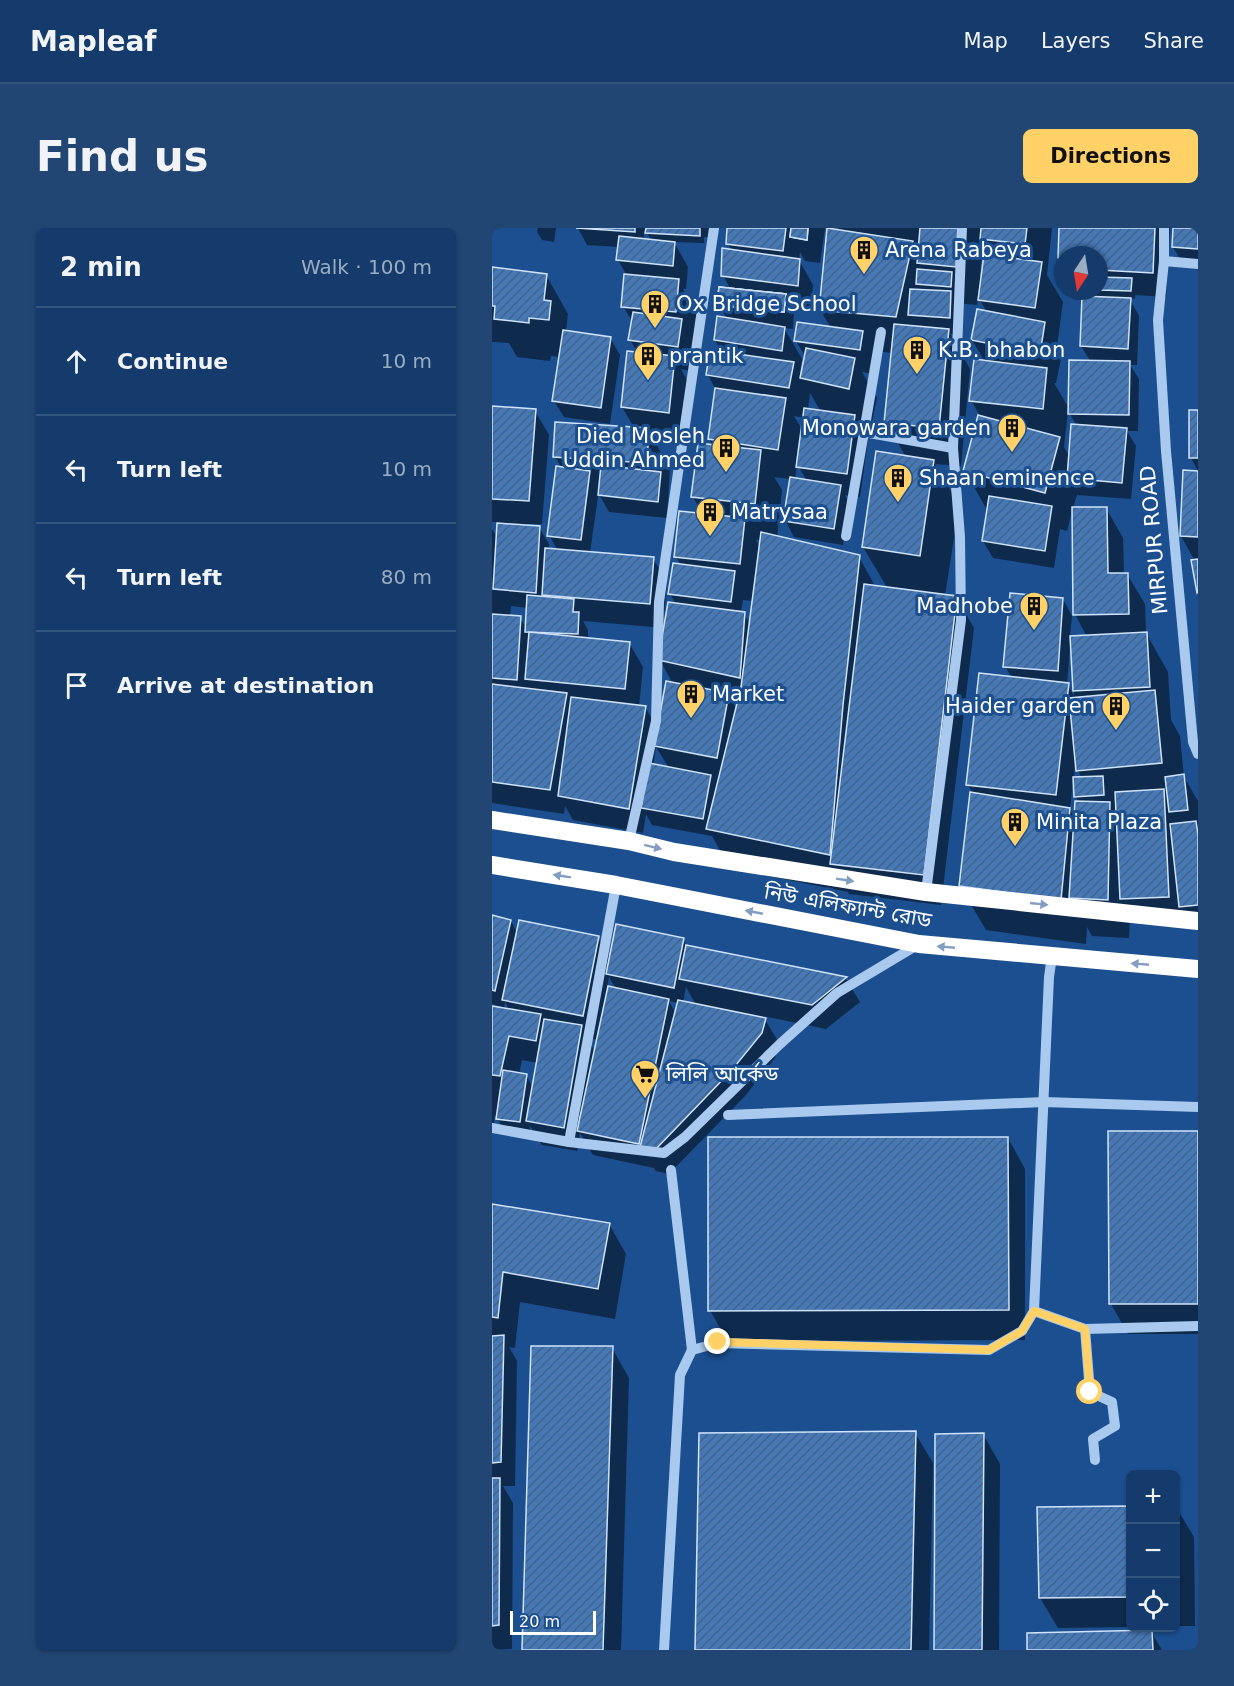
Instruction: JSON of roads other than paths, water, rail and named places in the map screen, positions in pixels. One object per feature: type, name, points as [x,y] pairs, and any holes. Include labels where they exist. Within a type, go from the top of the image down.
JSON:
[{"type":"highway","name":"নিউ এলিফ্যান্ট রোড","points":[[492,820],[926,892],[1198,921]]},
{"type":"highway","name":"নিউ এলিফ্যান্ট রোড","points":[[492,865],[616,885],[919,944],[1198,969]]},
{"type":"street","points":[[629,841],[657,720],[659,602],[714,228]]},
{"type":"street","points":[[926,892],[961,620],[960,537],[953,448],[962,228]]},
{"type":"street","name":"MIRPUR ROAD","points":[[1164,228],[1164,261],[1158,321],[1167,463],[1193,742],[1198,754]]},
{"type":"street","points":[[1164,261],[1198,264]]},
{"type":"street","points":[[846,536],[881,332]]},
{"type":"street","points":[[864,432],[953,448]]},
{"type":"street","points":[[569,1142],[616,885]]},
{"type":"street","points":[[492,1128],[569,1142],[664,1154],[685,1137],[780,1044],[837,993],[919,944]]},
{"type":"street","points":[[692,1350],[718,1342],[989,1350],[1022,1331],[1034,1311],[1052,956]]},
{"type":"street","points":[[728,1115],[1044,1102],[1198,1107]]},
{"type":"street","points":[[664,1650],[680,1375],[692,1350],[671,1170]]},
{"type":"street","points":[[1034,1311],[1085,1329],[1198,1326]]},
{"type":"street","points":[[1085,1329],[1090,1392],[1112,1402],[1115,1426],[1094,1439],[1095,1460]]},
{"type":"place","name":"Arena Rabeya","points":[[864,276]]},
{"type":"place","name":"Ox Bridge School","points":[[655,330]]},
{"type":"place","name":"K.B. bhabon","points":[[917,376]]},
{"type":"place","name":"prantik","points":[[648,382]]},
{"type":"place","name":"Monowara garden","points":[[1012,454]]},
{"type":"place","name":"Died Mosleh Uddin Ahmed","points":[[726,474]]},
{"type":"place","name":"Shaan eminence","points":[[898,504]]},
{"type":"place","name":"Matrysaa","points":[[710,538]]},
{"type":"place","name":"Madhobe","points":[[1034,632]]},
{"type":"place","name":"Market","points":[[691,720]]},
{"type":"place","name":"Haider garden","points":[[1116,732]]},
{"type":"place","name":"Minita Plaza","points":[[1015,848]]},
{"type":"place","name":"লিলি আর্কেড","points":[[645,1100]]}]
